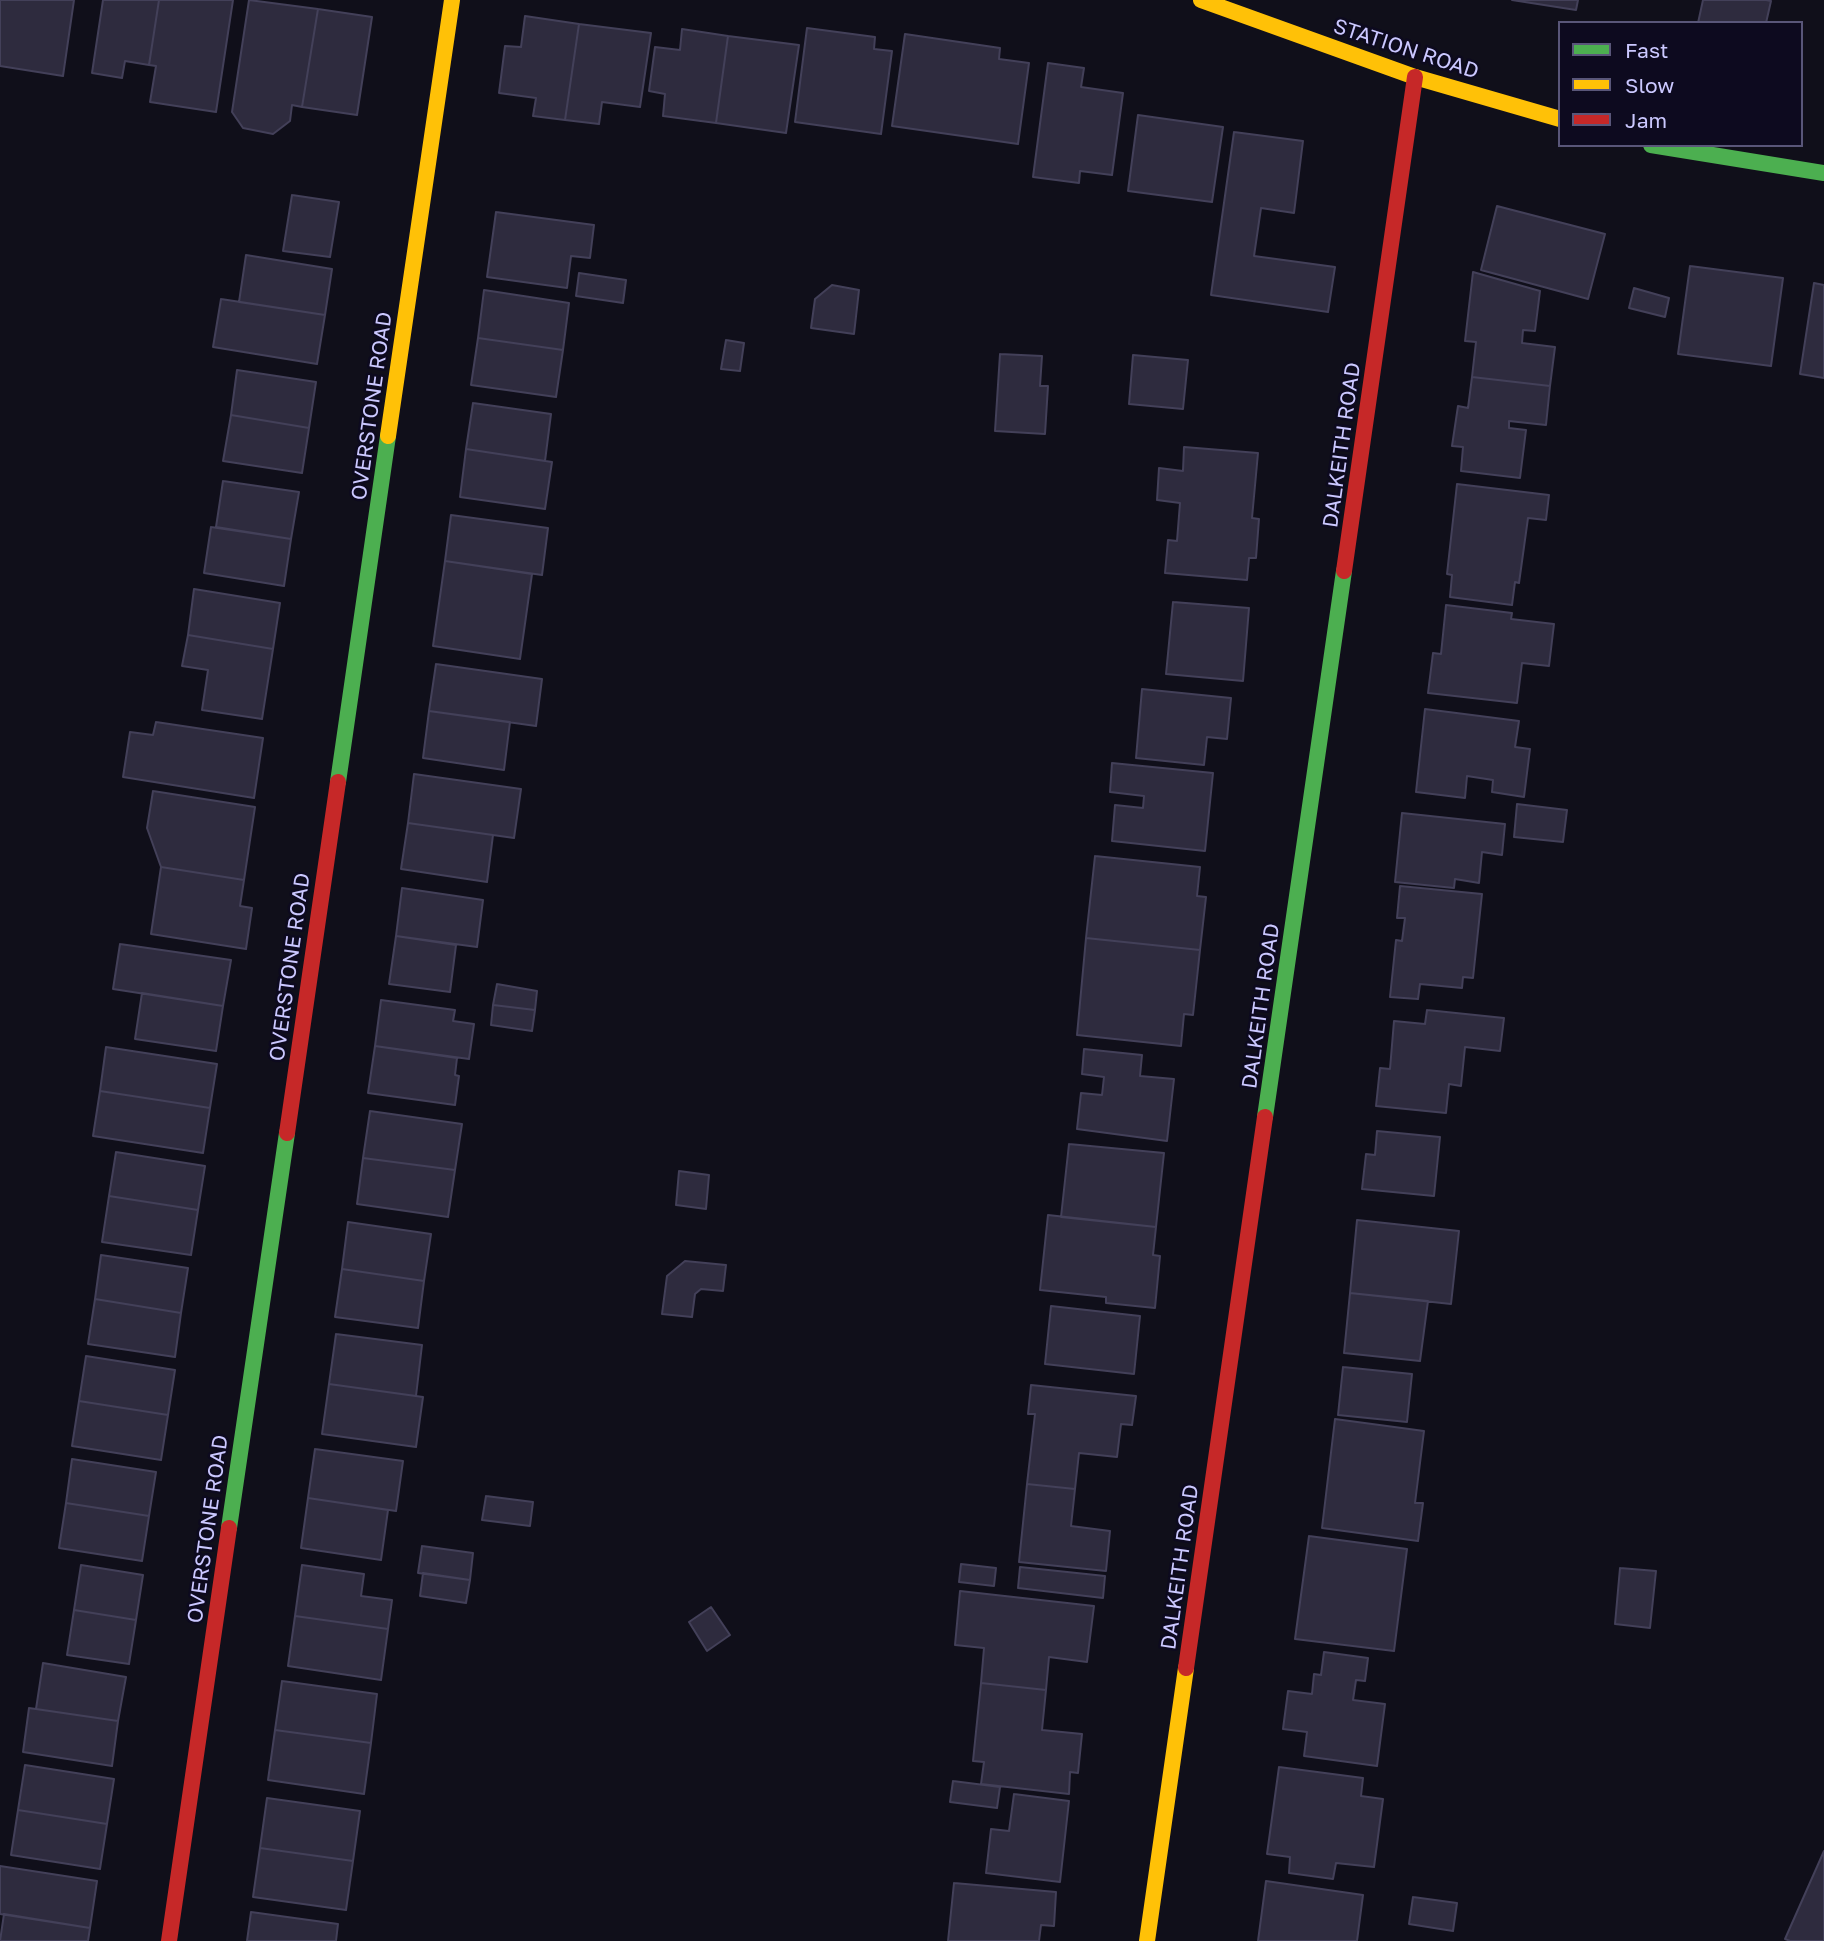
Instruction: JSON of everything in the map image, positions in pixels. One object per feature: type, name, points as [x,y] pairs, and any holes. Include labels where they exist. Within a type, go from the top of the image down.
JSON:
[{"type":"street","name":"OVERSTONE ROAD","points":[[169,1941],[452,0]]},
{"type":"street","name":"STATION ROAD","points":[[1201,0],[1415,76],[1558,118]]},
{"type":"street","name":"DALKEITH ROAD","points":[[1147,1941],[1415,76]]},
{"type":"street","points":[[1663,147],[1824,173]]},
{"type":"building","points":[[0,0],[74,0],[63,76],[0,66]]},
{"type":"building","points":[[103,0],[159,0],[149,65],[125,61],[122,78],[92,73]]},
{"type":"building","points":[[159,0],[233,0],[216,112],[150,102],[156,66],[149,65]]},
{"type":"building","points":[[249,0],[318,9],[302,107],[292,105],[290,121],[273,134],[243,128],[232,112]]},
{"type":"building","points":[[1512,0],[1578,0],[1576,10]]},
{"type":"building","points":[[1703,0],[1771,1],[1766,21],[1698,21]]},
{"type":"building","points":[[318,9],[372,17],[357,115],[302,107]]},
{"type":"building","points":[[525,16],[579,24],[565,120],[533,116],[536,98],[499,93],[505,46],[521,47]]},
{"type":"building","points":[[579,24],[651,33],[640,107],[602,102],[599,124],[565,120]]},
{"type":"building","points":[[807,28],[875,37],[874,49],[892,51],[881,134],[795,122]]},
{"type":"building","points":[[682,29],[728,36],[716,123],[663,116],[665,94],[649,91],[655,47],[680,50]]},
{"type":"building","points":[[905,34],[1000,48],[999,59],[1029,63],[1018,144],[892,126]]},
{"type":"building","points":[[728,36],[799,45],[786,133],[716,123]]},
{"type":"building","points":[[1048,63],[1084,68],[1081,87],[1123,93],[1112,175],[1080,171],[1079,183],[1033,177]]},
{"type":"building","points":[[1138,115],[1223,127],[1212,202],[1128,191]]},
{"type":"building","points":[[1234,132],[1303,141],[1294,213],[1261,208],[1254,256],[1335,267],[1328,312],[1211,295]]},
{"type":"building","points":[[292,195],[339,202],[330,257],[283,251]]},
{"type":"building","points":[[1497,206],[1605,234],[1588,299],[1481,270]]},
{"type":"building","points":[[496,212],[594,225],[590,258],[571,256],[567,288],[487,277]]},
{"type":"building","points":[[246,255],[332,269],[325,315],[239,302]]},
{"type":"building","points":[[1690,266],[1783,278],[1771,366],[1678,354]]},
{"type":"building","points":[[1473,272],[1540,291],[1535,331],[1523,330],[1522,343],[1555,347],[1550,386],[1472,377],[1476,342],[1465,341]]},
{"type":"building","points":[[579,273],[626,280],[623,303],[576,296]]},
{"type":"building","points":[[1814,283],[1824,285],[1824,378],[1800,374]]},
{"type":"building","points":[[832,285],[859,290],[854,334],[811,328],[815,299]]},
{"type":"building","points":[[1634,288],[1669,298],[1665,317],[1629,308]]},
{"type":"building","points":[[484,290],[569,303],[563,350],[478,338]]},
{"type":"building","points":[[221,299],[325,315],[317,364],[213,347]]},
{"type":"building","points":[[478,338],[563,350],[556,397],[471,385]]},
{"type":"building","points":[[726,340],[744,343],[740,371],[721,369]]},
{"type":"building","points":[[1000,354],[1042,356],[1040,386],[1048,386],[1045,434],[995,431]]},
{"type":"building","points":[[1133,355],[1188,360],[1183,409],[1129,404]]},
{"type":"building","points":[[237,370],[316,382],[309,428],[231,415]]},
{"type":"building","points":[[1472,377],[1550,386],[1546,425],[1509,421],[1509,428],[1526,430],[1520,478],[1461,471],[1463,447],[1452,446],[1458,406],[1468,408]]},
{"type":"building","points":[[473,403],[551,414],[545,461],[466,449]]},
{"type":"building","points":[[231,415],[309,428],[302,473],[223,461]]},
{"type":"building","points":[[1184,447],[1258,453],[1252,518],[1259,519],[1256,558],[1249,558],[1247,580],[1165,573],[1168,540],[1177,541],[1180,503],[1157,500],[1159,468],[1183,471]]},
{"type":"building","points":[[466,449],[552,462],[545,509],[460,497]]},
{"type":"building","points":[[223,481],[299,492],[291,539],[216,527]]},
{"type":"building","points":[[1457,484],[1549,495],[1546,520],[1528,518],[1519,583],[1515,582],[1512,605],[1450,597],[1452,575],[1447,574]]},
{"type":"building","points":[[451,515],[548,528],[542,575],[445,561]]},
{"type":"building","points":[[211,527],[291,539],[284,586],[204,573]]},
{"type":"building","points":[[445,561],[532,574],[520,659],[433,646]]},
{"type":"building","points":[[194,589],[280,603],[273,649],[188,635]]},
{"type":"building","points":[[1173,602],[1249,608],[1243,681],[1166,674]]},
{"type":"building","points":[[1446,605],[1512,613],[1511,619],[1554,624],[1549,666],[1522,663],[1517,703],[1428,693],[1433,653],[1441,654]]},
{"type":"building","points":[[188,635],[273,649],[262,719],[202,710],[208,670],[182,666]]},
{"type":"building","points":[[436,664],[542,679],[536,726],[429,711]]},
{"type":"building","points":[[1142,689],[1231,698],[1227,739],[1207,737],[1204,765],[1136,758]]},
{"type":"building","points":[[1425,709],[1519,721],[1515,747],[1530,749],[1524,797],[1492,792],[1493,780],[1467,776],[1465,798],[1416,792]]},
{"type":"building","points":[[429,711],[510,722],[504,770],[423,758]]},
{"type":"building","points":[[156,722],[263,738],[254,798],[123,777],[130,732],[153,735]]},
{"type":"building","points":[[1112,763],[1213,773],[1205,851],[1112,841],[1115,805],[1143,808],[1144,796],[1110,792]]},
{"type":"building","points":[[414,774],[521,789],[514,838],[408,823]]},
{"type":"building","points":[[153,791],[255,807],[244,880],[161,867],[147,828]]},
{"type":"building","points":[[1517,804],[1567,810],[1563,842],[1514,837]]},
{"type":"building","points":[[1402,813],[1505,824],[1502,855],[1482,852],[1479,883],[1455,879],[1454,888],[1395,882]]},
{"type":"building","points":[[408,823],[493,835],[487,882],[401,869]]},
{"type":"building","points":[[1095,856],[1200,867],[1197,896],[1206,897],[1200,950],[1086,938]]},
{"type":"building","points":[[161,867],[244,880],[240,906],[252,908],[246,949],[151,934]]},
{"type":"building","points":[[1400,886],[1482,894],[1473,978],[1463,977],[1462,988],[1420,984],[1418,999],[1390,997],[1396,940],[1402,941],[1405,918],[1397,918]]},
{"type":"building","points":[[402,888],[483,900],[477,947],[396,936]]},
{"type":"building","points":[[396,936],[456,945],[450,992],[389,984]]},
{"type":"building","points":[[1086,938],[1200,950],[1193,1015],[1184,1014],[1181,1046],[1077,1035]]},
{"type":"building","points":[[120,944],[231,960],[223,1006],[113,989]]},
{"type":"building","points":[[497,984],[537,991],[535,1010],[493,1005]]},
{"type":"building","points":[[142,993],[223,1006],[216,1051],[135,1039]]},
{"type":"building","points":[[381,1000],[455,1010],[453,1021],[474,1024],[469,1059],[375,1046]]},
{"type":"building","points":[[493,1005],[535,1010],[532,1031],[491,1025]]},
{"type":"building","points":[[1427,1010],[1504,1018],[1500,1051],[1465,1047],[1461,1086],[1449,1084],[1446,1113],[1376,1106],[1380,1068],[1390,1069],[1394,1021],[1425,1024]]},
{"type":"building","points":[[375,1046],[457,1058],[455,1075],[459,1076],[455,1105],[368,1093]]},
{"type":"building","points":[[106,1047],[217,1064],[210,1108],[100,1091]]},
{"type":"building","points":[[1084,1049],[1142,1055],[1140,1076],[1174,1079],[1167,1141],[1077,1129],[1081,1093],[1102,1095],[1104,1077],[1082,1074]]},
{"type":"building","points":[[100,1091],[210,1108],[203,1153],[93,1136]]},
{"type":"building","points":[[370,1111],[462,1124],[455,1170],[363,1158]]},
{"type":"building","points":[[1377,1131],[1440,1137],[1434,1196],[1362,1189],[1366,1154],[1375,1155]]},
{"type":"building","points":[[1069,1144],[1164,1153],[1156,1227],[1061,1217]]},
{"type":"building","points":[[116,1152],[205,1166],[198,1210],[109,1196]]},
{"type":"building","points":[[363,1158],[455,1170],[448,1217],[357,1204]]},
{"type":"building","points":[[679,1171],[709,1175],[706,1209],[676,1205]]},
{"type":"building","points":[[109,1196],[198,1210],[191,1255],[102,1242]]},
{"type":"building","points":[[1048,1215],[1156,1227],[1153,1255],[1160,1256],[1155,1308],[1106,1303],[1106,1297],[1040,1290]]},
{"type":"building","points":[[1357,1220],[1459,1231],[1451,1304],[1350,1293]]},
{"type":"building","points":[[348,1222],[431,1234],[424,1281],[342,1269]]},
{"type":"building","points":[[101,1255],[188,1268],[181,1313],[95,1299]]},
{"type":"building","points":[[685,1261],[726,1265],[723,1291],[701,1289],[695,1294],[692,1317],[662,1314],[667,1276]]},
{"type":"building","points":[[342,1269],[424,1281],[418,1328],[335,1317]]},
{"type":"building","points":[[1350,1293],[1428,1301],[1420,1361],[1344,1353]]},
{"type":"building","points":[[95,1299],[181,1313],[175,1357],[88,1344]]},
{"type":"building","points":[[1051,1306],[1140,1316],[1134,1374],[1045,1364]]},
{"type":"building","points":[[336,1334],[422,1345],[416,1396],[329,1384]]},
{"type":"building","points":[[86,1356],[175,1370],[168,1415],[79,1401]]},
{"type":"building","points":[[1343,1367],[1412,1374],[1407,1422],[1338,1415]]},
{"type":"building","points":[[329,1384],[423,1397],[416,1447],[322,1434]]},
{"type":"building","points":[[1031,1385],[1136,1396],[1132,1425],[1121,1424],[1117,1457],[1079,1453],[1075,1489],[1027,1484],[1035,1414],[1028,1414]]},
{"type":"building","points":[[79,1401],[168,1415],[161,1460],[72,1446]]},
{"type":"building","points":[[1335,1419],[1424,1431],[1415,1503],[1423,1503],[1418,1541],[1322,1528]]},
{"type":"building","points":[[315,1449],[403,1461],[396,1511],[308,1498]]},
{"type":"building","points":[[72,1459],[156,1472],[149,1516],[66,1503]]},
{"type":"building","points":[[1027,1484],[1075,1489],[1071,1526],[1110,1531],[1106,1571],[1019,1562]]},
{"type":"building","points":[[486,1496],[533,1502],[530,1526],[482,1520]]},
{"type":"building","points":[[308,1498],[388,1510],[381,1560],[301,1548]]},
{"type":"building","points":[[66,1503],[149,1516],[142,1561],[59,1548]]},
{"type":"building","points":[[1309,1536],[1407,1549],[1394,1651],[1295,1639]]},
{"type":"building","points":[[422,1546],[473,1553],[470,1580],[418,1573]]},
{"type":"building","points":[[961,1564],[996,1568],[994,1586],[959,1582]]},
{"type":"building","points":[[81,1565],[143,1575],[136,1620],[74,1610]]},
{"type":"building","points":[[302,1565],[364,1574],[361,1596],[392,1600],[388,1629],[295,1616]]},
{"type":"building","points":[[1020,1567],[1105,1576],[1103,1598],[1018,1588]]},
{"type":"building","points":[[1620,1568],[1656,1571],[1650,1628],[1615,1624]]},
{"type":"building","points":[[423,1573],[470,1580],[466,1603],[420,1596]]},
{"type":"building","points":[[960,1591],[1094,1606],[1087,1662],[1049,1657],[1046,1690],[981,1683],[984,1648],[955,1645]]},
{"type":"building","points":[[711,1607],[730,1635],[707,1651],[689,1622]]},
{"type":"building","points":[[74,1610],[136,1620],[129,1664],[67,1655]]},
{"type":"building","points":[[295,1616],[388,1629],[381,1680],[288,1666]]},
{"type":"building","points":[[1324,1652],[1368,1658],[1365,1681],[1356,1680],[1353,1700],[1385,1704],[1377,1766],[1304,1756],[1307,1732],[1283,1729],[1288,1691],[1312,1694],[1314,1674],[1321,1675]]},
{"type":"building","points":[[43,1663],[126,1677],[118,1721],[36,1709]]},
{"type":"building","points":[[282,1681],[377,1694],[371,1743],[275,1730]]},
{"type":"building","points":[[981,1683],[1046,1690],[1042,1730],[1082,1734],[1078,1773],[1070,1772],[1069,1794],[981,1784],[984,1762],[973,1761]]},
{"type":"building","points":[[29,1708],[118,1721],[112,1766],[23,1752]]},
{"type":"building","points":[[275,1730],[371,1743],[364,1794],[268,1780]]},
{"type":"building","points":[[25,1765],[114,1779],[107,1824],[18,1810]]},
{"type":"building","points":[[1279,1767],[1363,1778],[1361,1796],[1383,1799],[1374,1867],[1336,1863],[1333,1879],[1289,1873],[1290,1857],[1267,1854]]},
{"type":"building","points":[[953,1781],[1000,1787],[997,1808],[950,1802]]},
{"type":"building","points":[[1014,1794],[1069,1801],[1060,1882],[986,1873],[991,1829],[1009,1831]]},
{"type":"building","points":[[267,1798],[360,1811],[353,1861],[260,1848]]},
{"type":"building","points":[[18,1810],[107,1824],[100,1869],[11,1855]]},
{"type":"building","points":[[260,1848],[353,1861],[346,1910],[253,1897]]},
{"type":"building","points":[[1824,1851],[1824,1941],[1785,1939]]},
{"type":"building","points":[[0,1866],[97,1881],[90,1928],[0,1914]]},
{"type":"building","points":[[1266,1881],[1363,1895],[1357,1941],[1258,1941]]},
{"type":"building","points":[[954,1883],[1056,1892],[1054,1926],[1041,1925],[1039,1941],[948,1941]]},
{"type":"building","points":[[1413,1897],[1457,1903],[1453,1931],[1409,1924]]},
{"type":"building","points":[[251,1912],[338,1924],[336,1941],[247,1941]]},
{"type":"building","points":[[4,1914],[90,1928],[88,1941],[0,1941]]},
{"type":"traffic: fast","points":[[1663,147],[1824,173]]},
{"type":"traffic: fast","points":[[338,782],[388,436]]},
{"type":"traffic: fast","points":[[1265,1117],[1344,571]]},
{"type":"traffic: fast","points":[[229,1528],[287,1133]]},
{"type":"traffic: slow","points":[[388,436],[452,0]]},
{"type":"traffic: slow","points":[[1201,0],[1415,77],[1558,118]]},
{"type":"traffic: slow","points":[[1147,1941],[1186,1668]]},
{"type":"traffic: jam","points":[[1344,571],[1415,77]]},
{"type":"traffic: jam","points":[[287,1133],[338,782]]},
{"type":"traffic: jam","points":[[1186,1668],[1265,1117]]},
{"type":"traffic: jam","points":[[169,1941],[229,1528]]}]
